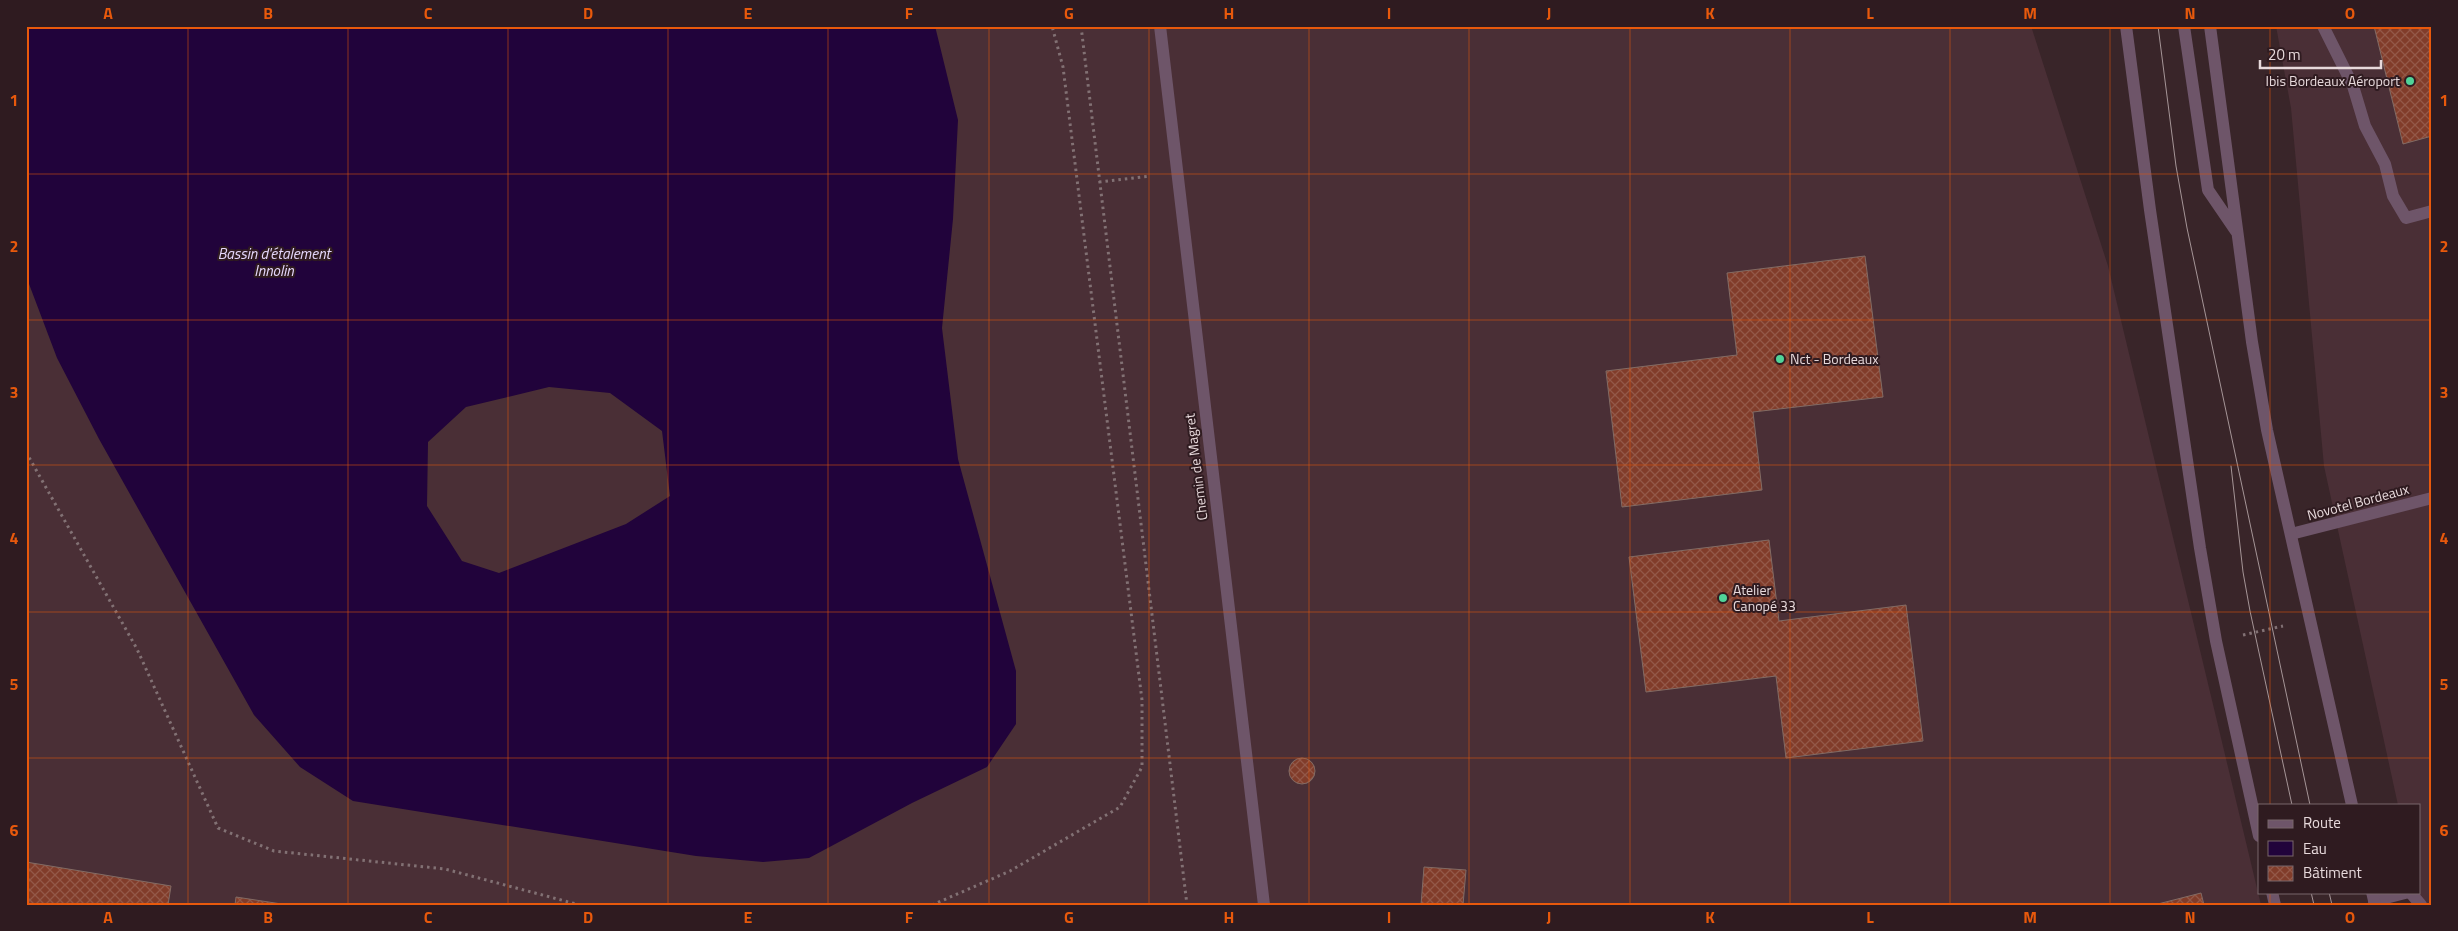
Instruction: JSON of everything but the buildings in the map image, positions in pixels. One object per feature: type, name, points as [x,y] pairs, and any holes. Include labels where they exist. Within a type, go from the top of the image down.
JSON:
[{"type":"street","name":"Chemin de Magret","points":[[1160,26],[1264,905]]},
{"type":"street","points":[[2126,26],[2176,385],[2216,641],[2258,831]]},
{"type":"street","points":[[2184,26],[2208,190],[2237,233]]},
{"type":"street","points":[[2210,26],[2252,342],[2267,430],[2352,804]]},
{"type":"street","points":[[2323,26],[2353,86],[2365,126],[2385,164],[2394,196],[2406,218],[2432,211]]},
{"type":"street","name":"Novotel Bordeaux","points":[[2291,534],[2432,498]]},
{"type":"street","points":[[2373,899],[2399,894]]},
{"type":"street","points":[[2412,894],[2422,905]]},
{"type":"path","points":[[932,905],[1010,871],[1107,816],[1120,807],[1142,767],[1142,700],[1062,67],[1052,26]]},
{"type":"path","points":[[1081,26],[1187,905]]},
{"type":"path","points":[[1099,182],[1177,173]]},
{"type":"path","points":[[26,452],[137,649],[218,828],[274,851],[445,869],[580,905]]},
{"type":"path","points":[[2216,641],[2311,620]]},
{"type":"shaded area","points":[[26,26],[2031,26],[2108,266],[2261,905],[26,905]]},
{"type":"shaded area","points":[[2276,26],[2432,26],[2432,905],[2420,905],[2417,894],[2420,894],[2420,804],[2398,804],[2324,466],[2291,108]]},
{"type":"water","name":"Bassin d'étalement Innolin","points":[[26,26],[935,26],[958,120],[953,219],[942,328],[958,459],[1016,671],[1016,724],[987,767],[912,803],[809,858],[763,862],[696,856],[353,801],[300,767],[254,715],[99,439],[57,358],[26,276]],"holes":[[[549,387],[610,393],[662,431],[670,496],[626,524],[499,573],[462,561],[427,506],[428,442],[466,407]]]},
{"type":"tram line","points":[[2158,26],[2176,166],[2187,228],[2310,804]]},
{"type":"tram line","points":[[2231,466],[2243,572],[2250,611],[2292,804]]},
{"type":"tram line","points":[[2311,894],[2314,905]]},
{"type":"tram line","points":[[2329,894],[2332,905]]},
{"type":"place","name":"Ibis Bordeaux Aéroport","points":[[2410,81]]},
{"type":"place","name":"Nct - Bordeaux","points":[[1780,359]]},
{"type":"place","name":"Atelier Canopé 33","points":[[1723,598]]}]
